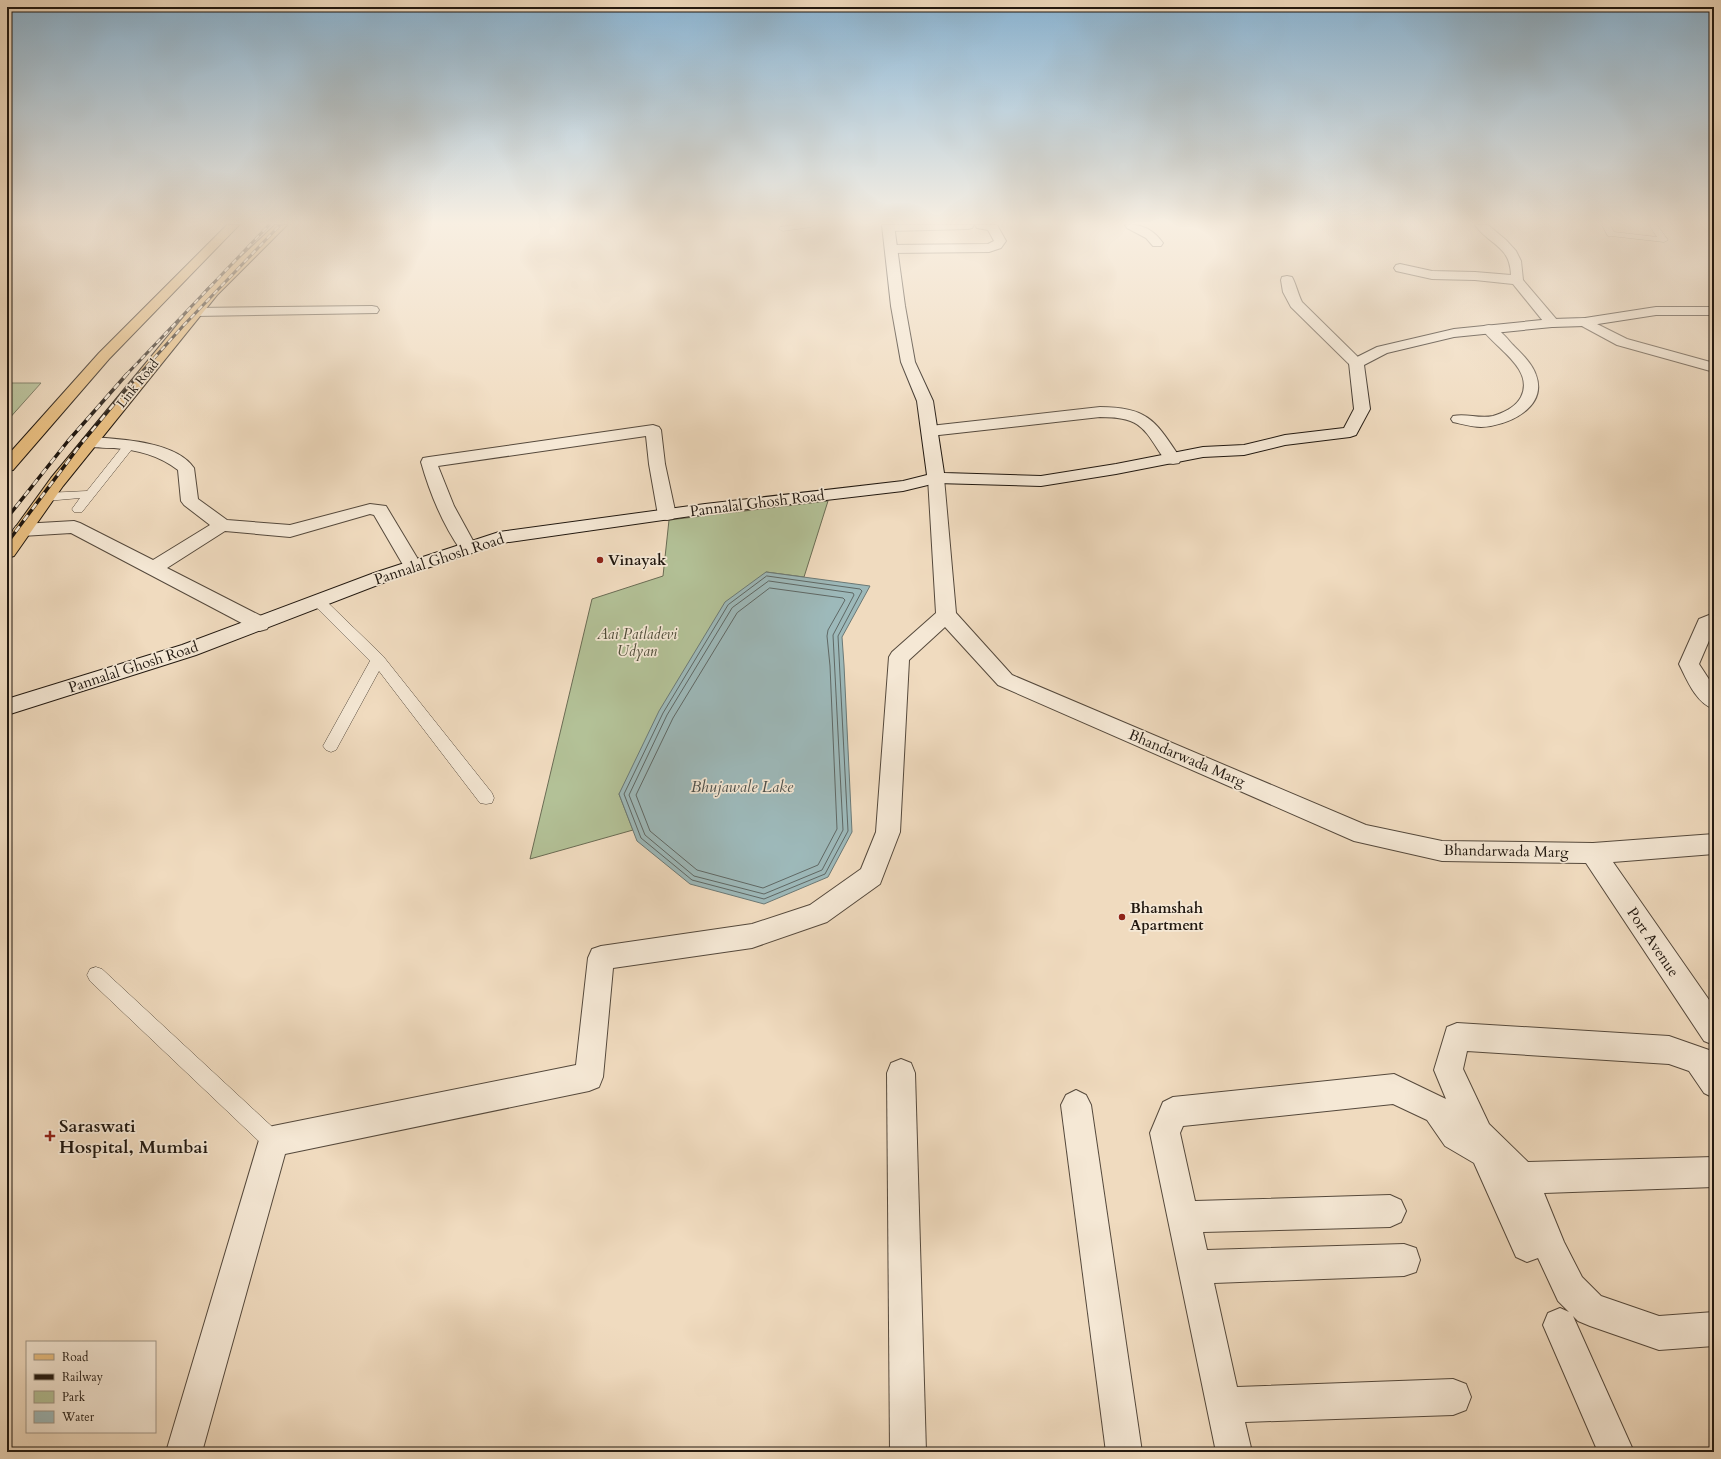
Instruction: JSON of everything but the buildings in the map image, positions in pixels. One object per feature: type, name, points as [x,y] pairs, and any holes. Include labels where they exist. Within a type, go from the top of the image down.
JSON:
[{"type":"main road","points":[[7,466],[104,356],[166,293]]},
{"type":"main road","name":"Link Road","points":[[7,552],[57,482],[211,293]]},
{"type":"street","points":[[184,1452],[273,1141],[589,1077],[601,958],[752,936],[818,914],[871,876],[888,832],[900,656],[946,616],[936,478],[926,401],[908,362],[896,293]]},
{"type":"street","points":[[1291,293],[1296,304],[1356,363],[1382,350],[1454,333],[1552,323],[1585,322],[1656,311],[1714,311]]},
{"type":"street","points":[[1528,293],[1552,323]]},
{"type":"street","points":[[195,312],[372,310]]},
{"type":"street","points":[[1585,322],[1622,342],[1714,368]]},
{"type":"street","points":[[1459,419],[1482,422],[1507,418],[1524,406],[1530,392],[1529,376],[1516,357],[1489,329]]},
{"type":"street","name":"Pannalal Ghosh Road","points":[[7,707],[189,650],[413,566],[499,538],[704,509],[903,486],[936,478],[1041,481],[1173,459],[1203,452],[1244,450],[1285,440],[1350,432],[1362,409],[1356,363]]},
{"type":"street","points":[[930,431],[1100,412],[1121,413],[1138,418],[1147,424],[1173,459]]},
{"type":"street","points":[[468,548],[446,509],[434,481],[429,462],[653,430],[657,464],[667,515]]},
{"type":"street","points":[[89,442],[130,444],[165,453],[186,468],[190,502],[222,525],[290,532],[370,509],[380,510],[413,566]]},
{"type":"street","points":[[154,568],[222,525]]},
{"type":"street","points":[[22,530],[74,527],[260,624]]},
{"type":"street","name":"Bhandarwada Marg","points":[[946,616],[1005,680],[1363,834],[1442,852],[1593,853],[1714,844]]},
{"type":"street","points":[[1714,620],[1706,624],[1689,664],[1704,690],[1714,701]]},
{"type":"street","name":"Port Avenue","points":[[1593,853],[1714,1031]]},
{"type":"street","points":[[1714,1083],[1699,1060],[1669,1050],[1457,1037],[1448,1070],[1478,1135],[1522,1178],[1552,1253],[1570,1289],[1590,1309],[1659,1333],[1714,1329]]},
{"type":"street","points":[[901,1073],[908,1452]]},
{"type":"street","points":[[1234,1452],[1165,1133],[1173,1112],[1394,1089],[1437,1110],[1456,1135],[1485,1152],[1527,1246]]},
{"type":"street","points":[[1076,1105],[1124,1452]]},
{"type":"street","points":[[1522,1178],[1714,1172]]},
{"type":"street","points":[[1183,1217],[1390,1211]]},
{"type":"street","points":[[1194,1267],[1404,1260]]},
{"type":"street","points":[[1560,1325],[1616,1452]]},
{"type":"street","points":[[1224,1405],[1453,1397]]},
{"type":"lane","points":[[78,509],[130,444]]},
{"type":"lane","points":[[46,497],[89,494]]},
{"type":"lane","points":[[318,601],[378,660],[486,798]]},
{"type":"lane","points":[[331,746],[378,660]]},
{"type":"lane","points":[[96,975],[273,1141]]},
{"type":"green space","points":[[7,383],[41,383],[7,421]]},
{"type":"green space","name":"Aai Patladevi Udyan","points":[[828,501],[804,577],[766,572],[619,794],[633,830],[530,859],[592,599],[663,576],[669,520]]},
{"type":"water","name":"Bhujawale Lake","points":[[766,572],[870,586],[842,637],[852,832],[828,877],[764,904],[690,884],[637,841],[619,794],[659,711],[725,602]]},
{"type":"railway","points":[[126,375],[204,293]]},
{"type":"railway","points":[[139,375],[215,293]]},
{"type":"railway","points":[[7,518],[68,441],[127,374]]},
{"type":"railway","points":[[7,543],[80,445],[139,374]]},
{"type":"place","name":"Vinayak","points":[[600,560]]},
{"type":"place","name":"Bhamshah Apartment","points":[[1122,917]]},
{"type":"place","name":"Saraswati Hospital, Mumbai","points":[[50,1136]]}]
